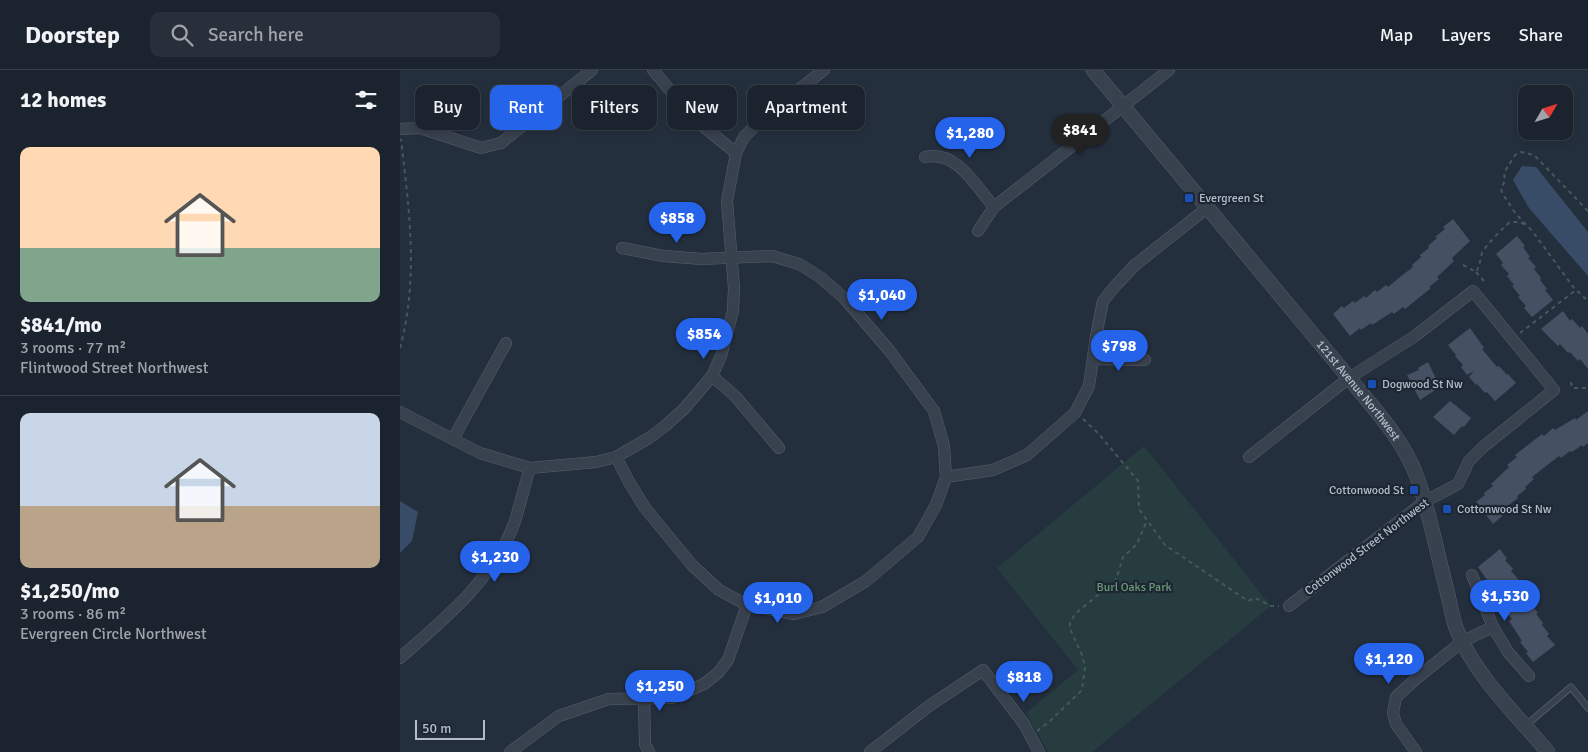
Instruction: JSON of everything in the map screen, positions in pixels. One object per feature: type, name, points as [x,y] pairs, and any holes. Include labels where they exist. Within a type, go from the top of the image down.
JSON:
[{"type":"street","points":[[400,129],[420,128],[481,148],[500,143],[592,70]]},
{"type":"street","points":[[653,70],[693,118],[736,153]]},
{"type":"street","points":[[400,412],[480,453],[530,468],[596,462],[616,457],[649,438],[665,426],[684,409],[712,376],[721,356],[733,312],[734,288],[727,201],[736,153],[744,137],[768,113],[824,70]]},
{"type":"street","name":"121st Avenue Northwest","points":[[1093,70],[1389,427],[1404,450],[1417,477],[1456,627],[1472,658],[1488,682],[1548,752]]},
{"type":"street","points":[[978,232],[994,207],[1169,70]]},
{"type":"street","points":[[925,157],[942,156],[954,162],[967,174],[994,207]]},
{"type":"street","points":[[946,477],[993,470],[1027,454],[1075,413],[1089,386],[1096,336],[1104,301],[1135,265],[1207,208]]},
{"type":"street","points":[[616,457],[645,508],[692,565],[718,590],[747,605],[794,614],[822,607],[866,581],[918,537],[936,505],[946,477],[944,446],[934,411],[889,350],[845,299],[820,277],[799,264],[772,256],[732,256],[702,259],[673,257],[622,248]]},
{"type":"street","points":[[1249,456],[1349,378],[1415,336],[1473,291],[1513,339]]},
{"type":"street","name":"Cottonwood Street Northwest","points":[[1289,606],[1424,502],[1458,484],[1469,461],[1554,390],[1513,339]]},
{"type":"street","points":[[453,439],[506,343]]},
{"type":"street","points":[[1093,358],[1145,360]]},
{"type":"street","points":[[712,376],[735,396],[779,448]]},
{"type":"street","points":[[400,658],[451,614],[474,589],[493,563],[514,524],[530,468]]},
{"type":"street","points":[[1472,575],[1492,627],[1508,652],[1529,676]]},
{"type":"street","points":[[510,752],[558,716],[609,699],[672,698],[704,684],[718,673],[728,660],[747,605]]},
{"type":"street","points":[[1416,752],[1396,724],[1393,713],[1396,697],[1463,641],[1492,627]]},
{"type":"street","points":[[870,752],[929,706],[983,670],[1031,736],[1040,752]]},
{"type":"street","points":[[644,699],[645,744],[649,752]]},
{"type":"lane","points":[[1526,726],[1571,687],[1588,708]]},
{"type":"path","points":[[400,136],[412,241],[410,297],[400,348]]},
{"type":"path","points":[[1588,212],[1534,155],[1521,152],[1515,155],[1504,173],[1506,180],[1501,188],[1516,214],[1527,225],[1576,290],[1588,300]]},
{"type":"path","points":[[1476,272],[1484,249],[1502,229],[1510,222],[1519,222],[1527,225]]},
{"type":"path","points":[[1463,265],[1476,272],[1484,280]]},
{"type":"path","points":[[1513,339],[1576,290]]},
{"type":"path","points":[[1571,382],[1572,388],[1588,388]]},
{"type":"path","points":[[1075,413],[1098,433],[1138,480],[1139,509],[1165,545],[1248,601],[1255,598],[1271,606],[1289,606]]},
{"type":"path","points":[[1031,736],[1049,722],[1082,690],[1085,667],[1082,655],[1070,629],[1070,623],[1075,614],[1116,580],[1123,557],[1137,544],[1147,520]]},
{"type":"green space","name":"Burl Oaks Park","points":[[1144,446],[1271,606],[1092,752],[1048,752],[1026,713],[1078,670],[997,568]]},
{"type":"water","points":[[1522,166],[1536,167],[1588,232],[1588,276],[1529,208],[1513,180]]},
{"type":"water","points":[[400,501],[418,512],[412,541],[400,553]]},
{"type":"building","points":[[1453,219],[1470,241],[1452,258],[1454,261],[1437,277],[1439,279],[1405,309],[1403,307],[1394,314],[1392,312],[1372,325],[1371,323],[1361,330],[1360,328],[1350,336],[1333,314],[1342,306],[1344,308],[1353,301],[1355,303],[1364,296],[1366,298],[1375,290],[1377,292],[1386,285],[1388,287],[1413,267],[1412,265],[1421,257],[1420,255],[1437,238],[1435,237],[1445,229],[1443,227]]},
{"type":"building","points":[[1517,236],[1525,246],[1523,247],[1530,257],[1528,258],[1536,267],[1534,269],[1547,289],[1545,290],[1553,300],[1532,317],[1524,308],[1526,306],[1518,297],[1520,296],[1507,276],[1509,274],[1501,265],[1503,263],[1496,254]]},
{"type":"building","points":[[1563,311],[1570,321],[1572,319],[1580,328],[1582,326],[1588,334],[1588,369],[1580,359],[1578,361],[1560,344],[1558,346],[1541,329]]},
{"type":"building","points":[[1470,328],[1484,348],[1482,349],[1497,367],[1499,366],[1516,383],[1495,401],[1469,377],[1474,371],[1467,375],[1461,367],[1463,365],[1448,345]]},
{"type":"building","points":[[1428,362],[1440,387],[1420,400],[1407,375],[1419,370],[1418,368]]},
{"type":"building","points":[[1450,401],[1471,418],[1454,435],[1433,417]]},
{"type":"building","points":[[1588,411],[1588,443],[1572,452],[1570,451],[1561,458],[1559,456],[1532,477],[1534,479],[1525,487],[1526,489],[1509,505],[1511,508],[1493,524],[1476,502],[1485,495],[1484,493],[1493,486],[1491,484],[1509,467],[1507,465],[1517,457],[1515,455],[1542,434],[1544,436],[1553,428],[1555,430],[1575,418],[1576,420]]},
{"type":"building","points":[[1500,549],[1507,559],[1505,560],[1513,569],[1511,571],[1519,580],[1517,582],[1524,591],[1522,593],[1538,613],[1536,614],[1549,634],[1547,636],[1555,645],[1533,662],[1509,621],[1512,619],[1495,599],[1497,598],[1490,588],[1492,587],[1478,567]]},
{"type":"place","name":"Evergreen St","points":[[1189,198]]},
{"type":"place","name":"Dogwood St Nw","points":[[1372,384]]},
{"type":"place","name":"Cottonwood St","points":[[1414,490]]},
{"type":"place","name":"Cottonwood St Nw","points":[[1447,509]]}]
